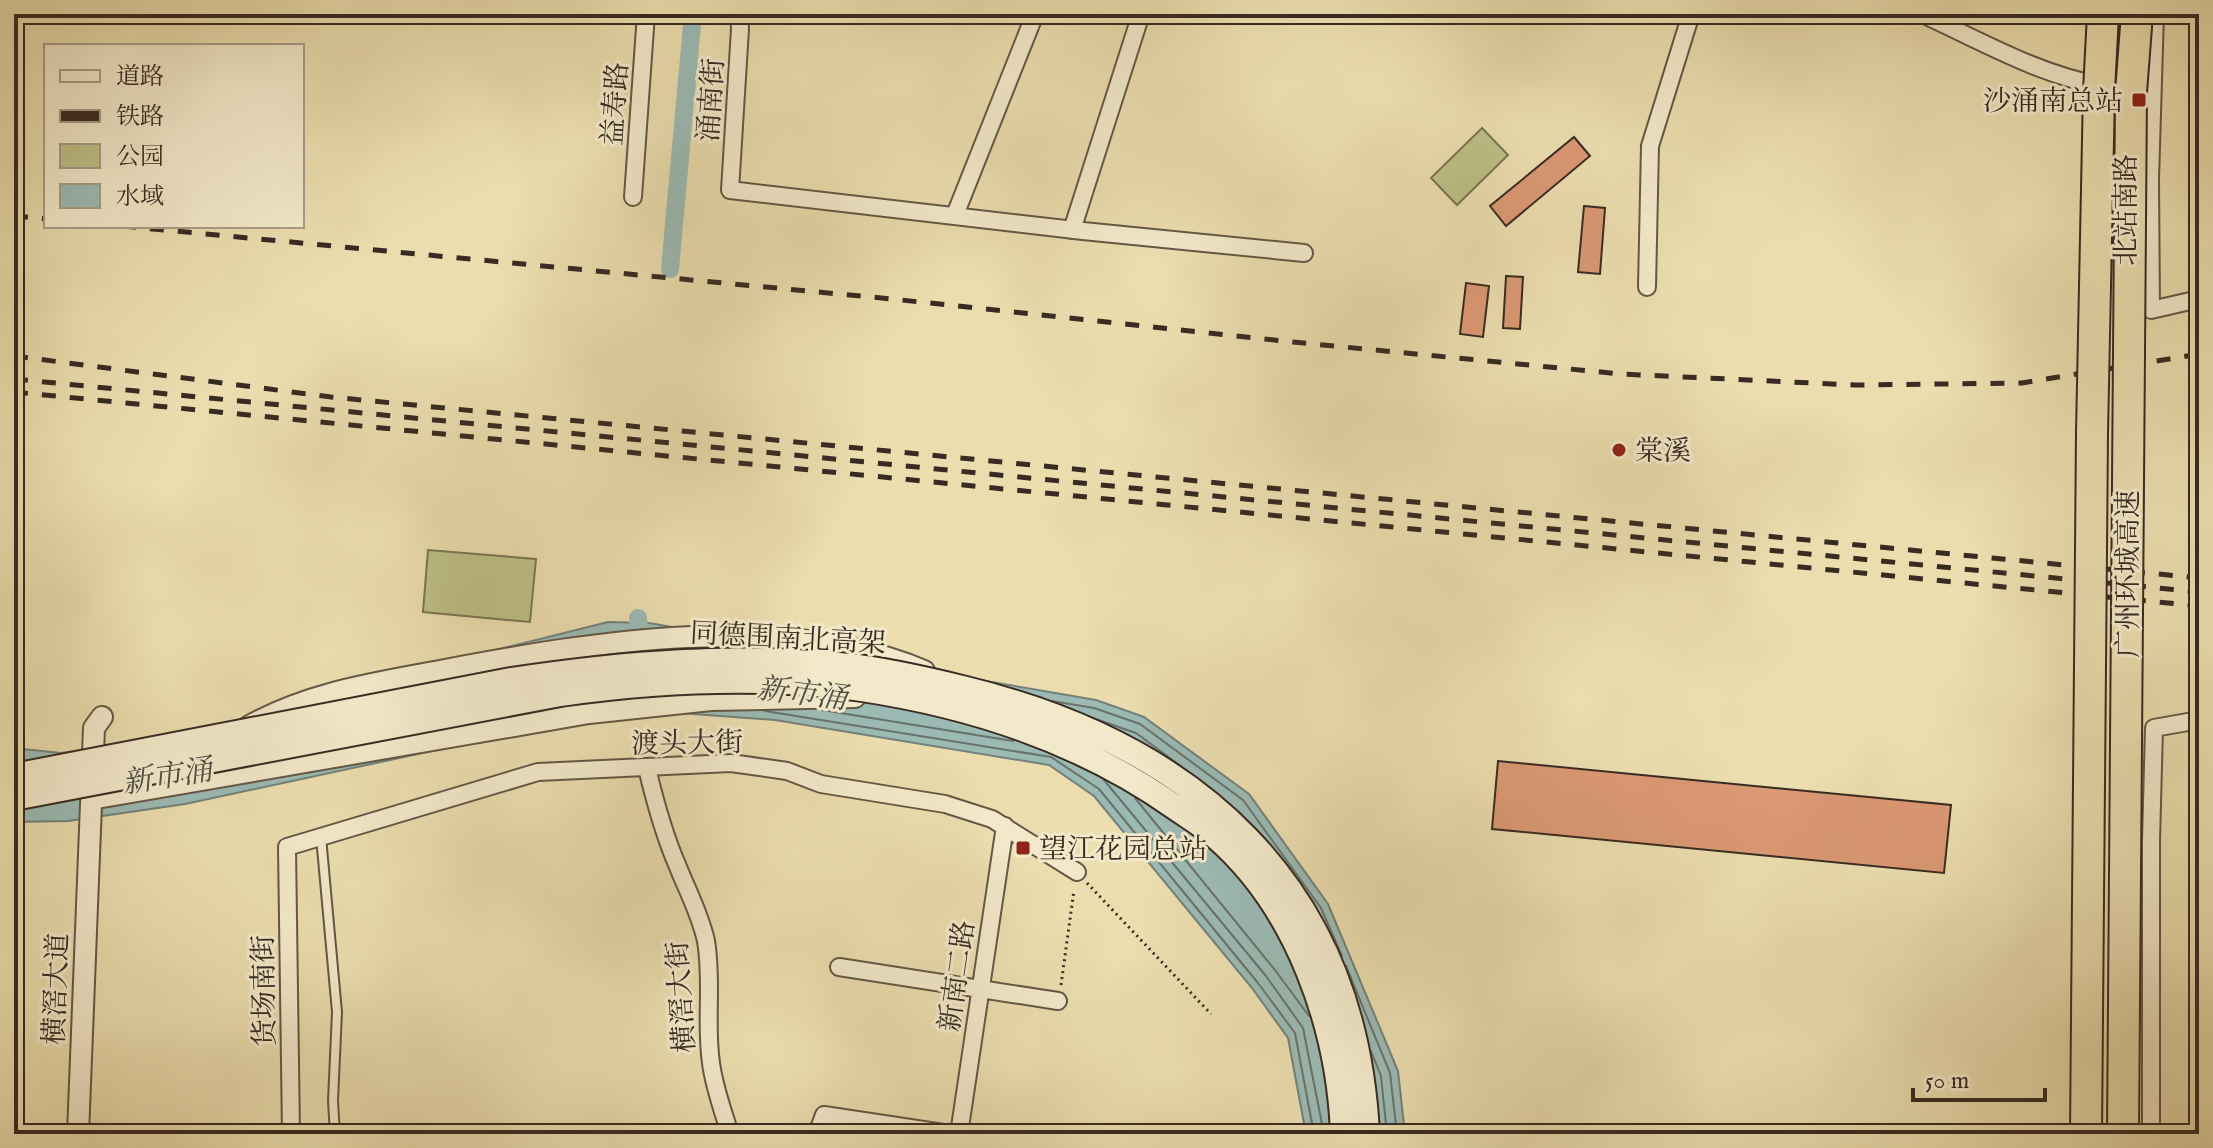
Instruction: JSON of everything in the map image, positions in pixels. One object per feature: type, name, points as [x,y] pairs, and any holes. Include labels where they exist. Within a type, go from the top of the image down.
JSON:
[{"type":"highway","name":"广州环城高速","points":[[2086,1134],[2092,418],[2103,14]]},
{"type":"highway","name":"广州环城高速","points":[[2123,1134],[2131,92],[2137,14]]},
{"type":"main road","name":"同德围南北高架","points":[[14,776],[498,682],[629,664],[748,660],[851,666],[965,689],[1059,718],[1143,757],[1211,803],[1266,858],[1289,887],[1312,926],[1342,994],[1361,1073],[1367,1134]]},
{"type":"main road","name":"同德围南北高架","points":[[14,798],[560,694],[632,685],[672,682],[787,683],[902,696],[1016,726],[1055,741],[1116,769],[1216,836],[1281,915],[1320,999],[1339,1087],[1343,1134]]},
{"type":"street","points":[[14,14],[23,14]]},
{"type":"street","name":"益寿路","points":[[633,197],[646,14]]},
{"type":"street","name":"涌南街","points":[[739,14],[730,190],[955,215]]},
{"type":"street","points":[[1035,14],[955,215],[1304,253]]},
{"type":"street","points":[[1072,230],[1141,14]]},
{"type":"street","points":[[1647,287],[1650,146],[1691,14]]},
{"type":"street","points":[[1922,14],[2064,77],[2152,94]]},
{"type":"street","name":"北站南路","points":[[2155,14],[2151,310],[2199,299]]},
{"type":"street","points":[[91,793],[191,765],[269,715],[332,692],[518,656],[584,648],[688,638],[793,640],[871,653],[905,663],[965,689]]},
{"type":"street","points":[[91,793],[589,713],[711,700],[902,696]]},
{"type":"street","points":[[2151,1134],[2154,728],[2199,720]]},
{"type":"street","name":"横滘大道","points":[[78,1134],[91,793],[98,723]]},
{"type":"street","name":"渡头大街","points":[[287,847],[538,772],[731,763],[787,771],[821,784],[945,804],[992,819],[1077,872]]},
{"type":"street","name":"横滘大街","points":[[647,768],[656,806],[678,867],[696,904],[705,939],[710,967],[708,1017],[711,1064],[730,1134]]},
{"type":"street","name":"新南二路","points":[[959,1134],[1005,826]]},
{"type":"street","name":"货场南街","points":[[287,847],[291,1134]]},
{"type":"street","points":[[839,967],[1058,1001]]},
{"type":"street","points":[[817,1134],[824,1115],[950,1134]]},
{"type":"lane","points":[[321,837],[337,1012],[333,1101],[335,1134]]},
{"type":"path","points":[[1058,1001],[1077,872],[1110,842]]},
{"type":"path","points":[[1077,872],[1211,1014]]},
{"type":"green space","points":[[1482,128],[1508,155],[1457,205],[1431,178]]},
{"type":"green space","points":[[428,550],[536,559],[530,622],[423,612]]},
{"type":"water","name":"新市涌","points":[[608,622],[649,623],[1096,700],[1144,717],[1249,794],[1328,904],[1398,1071],[1405,1134],[1306,1134],[1288,1038],[1252,988],[1094,796],[1049,765],[775,720],[639,710],[544,727],[185,804],[68,821],[14,822],[14,748],[61,753],[205,733],[388,677]]},
{"type":"building","points":[[1574,137],[1590,156],[1506,226],[1490,206]]},
{"type":"building","points":[[1584,206],[1605,208],[1600,274],[1578,272]]},
{"type":"building","points":[[1506,276],[1523,277],[1520,329],[1503,328]]},
{"type":"building","points":[[1466,283],[1489,286],[1483,337],[1460,334]]},
{"type":"building","points":[[1498,761],[1951,805],[1944,873],[1492,829]]},
{"type":"waterway","points":[[670,269],[693,14]]},
{"type":"waterway","points":[[638,618],[641,648]]},
{"type":"railway","points":[[14,216],[44,219]]},
{"type":"railway","points":[[143,228],[892,299],[1621,374],[1855,385],[2022,383],[2199,354]]},
{"type":"railway","points":[[14,356],[331,397],[2199,578]]},
{"type":"railway","points":[[14,379],[2199,592]]},
{"type":"railway","points":[[14,392],[2199,606]]},
{"type":"place","name":"沙涌南总站","points":[[2139,100]]},
{"type":"place","name":"棠溪","points":[[1619,450]]},
{"type":"place","name":"望江花园总站","points":[[1023,848]]}]
